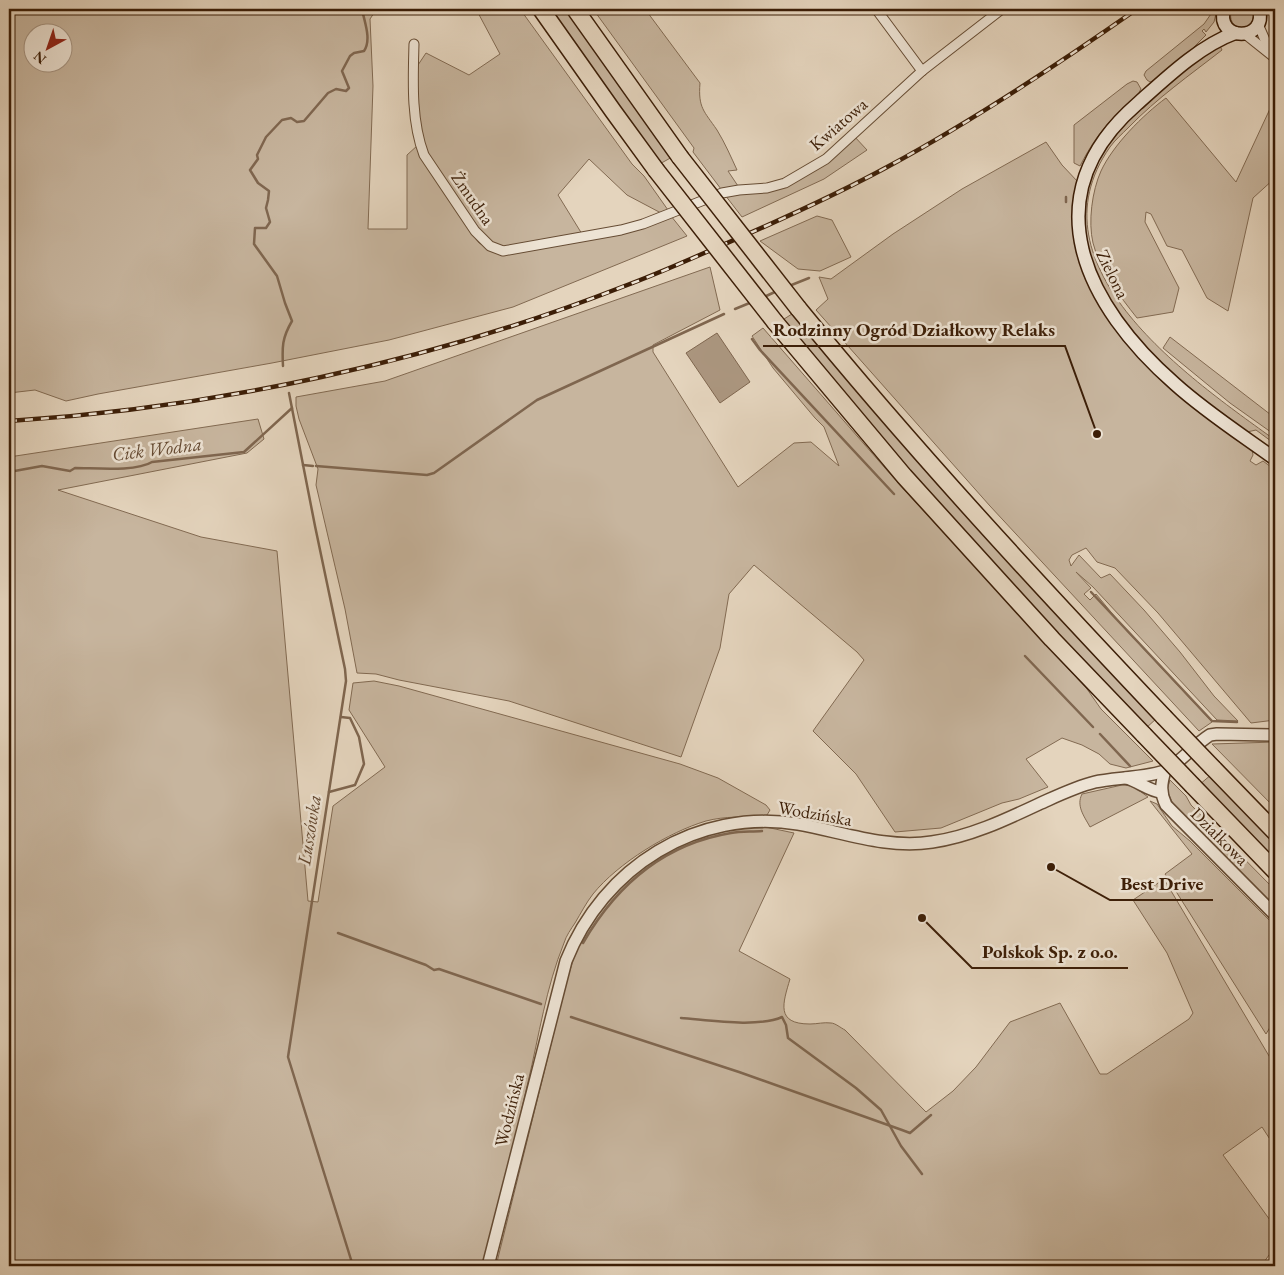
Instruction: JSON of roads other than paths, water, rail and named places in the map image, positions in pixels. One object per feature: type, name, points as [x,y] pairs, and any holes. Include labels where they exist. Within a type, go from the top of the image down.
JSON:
[{"type":"highway","points":[[541,9],[656,170],[775,322],[920,494],[1052,639],[1275,871]]},
{"type":"highway","points":[[574,9],[680,157],[798,308],[944,480],[1071,619],[1275,832]]},
{"type":"main road","name":"Zielona","points":[[1202,49],[1224,14]]},
{"type":"main road","points":[[1224,14],[1228,29],[1240,33]]},
{"type":"main road","name":"Zielona","points":[[1260,14],[1253,30],[1240,33],[1202,49],[1130,109],[1112,128],[1099,147],[1088,171],[1080,198],[1079,229],[1086,266],[1100,295],[1149,359],[1184,392],[1275,459]]},
{"type":"street","points":[[876,9],[922,71]]},
{"type":"street","name":"Kwiatowa","points":[[670,214],[722,193],[767,188],[786,183],[812,168],[838,149],[922,71],[1002,9]]},
{"type":"street","points":[[1260,14],[1265,40],[1275,54]]},
{"type":"street","points":[[1240,33],[1275,58]]},
{"type":"street","name":"Żmudna","points":[[414,44],[414,101],[420,145],[430,165],[475,231],[490,246],[503,251],[582,238],[621,230],[670,214]]},
{"type":"street","points":[[1121,777],[1135,780],[1154,792],[1161,792],[1161,782],[1165,771],[1210,735],[1275,734]]},
{"type":"street","name":"Wodzińska","points":[[488,1266],[566,960],[579,931],[592,912],[615,884],[642,861],[664,847],[696,833],[732,823],[763,821],[798,824],[884,842],[918,844],[934,842],[963,835],[1003,820],[1074,788],[1121,777],[1165,771]]},
{"type":"street","name":"Działkowa","points":[[1161,792],[1166,805],[1172,813],[1275,915]]},
{"type":"waterway","points":[[312,9],[337,12],[354,9]]},
{"type":"waterway","name":"Luszówka","points":[[283,366],[283,343],[292,321],[277,276],[254,244],[255,228],[266,228],[270,222],[266,208],[269,191],[258,183],[250,170],[258,159],[257,155],[266,137],[282,120],[291,118],[297,122],[304,121],[328,93],[336,89],[346,91],[349,88],[342,71],[350,56],[364,51],[367,41],[367,30],[362,9]]},
{"type":"waterway","points":[[1066,197],[1066,202]]},
{"type":"waterway","points":[[789,286],[809,278]]},
{"type":"waterway","points":[[764,297],[777,291]]},
{"type":"waterway","points":[[735,309],[752,302]]},
{"type":"waterway","points":[[316,466],[427,475],[434,473],[537,400],[724,314]]},
{"type":"waterway","points":[[752,339],[760,350],[894,494]]},
{"type":"waterway","name":"Luszówka","points":[[289,393],[346,681],[288,1057],[353,1266]]},
{"type":"waterway","name":"Ciek Wodna","points":[[9,472],[42,466],[70,471],[75,468],[126,468],[152,462],[244,452],[292,408]]},
{"type":"waterway","points":[[303,465],[313,466]]},
{"type":"waterway","points":[[1091,592],[1212,721],[1237,722]]},
{"type":"waterway","points":[[1025,656],[1093,727]]},
{"type":"waterway","points":[[329,792],[355,785],[364,764],[359,737],[350,718],[341,717]]},
{"type":"waterway","points":[[1100,734],[1130,766]]},
{"type":"waterway","points":[[583,943],[611,903],[644,871],[663,858],[684,847],[707,839],[735,832],[762,831]]},
{"type":"waterway","points":[[338,933],[426,965],[434,970],[439,969],[541,1004]]},
{"type":"waterway","points":[[571,1017],[739,1072],[910,1133],[931,1115]]},
{"type":"waterway","points":[[681,1018],[746,1023],[782,1017],[786,1025],[788,1038],[856,1088],[881,1110],[901,1146],[922,1174]]},
{"type":"railway","points":[[9,421],[86,415],[242,393],[398,359],[474,338],[549,314],[670,268],[783,218],[868,177],[985,110],[1137,9]]},
{"type":"place","name":"Rodzinny Ogród Działkowy Relaks","points":[[1097,434]]},
{"type":"place","name":"Best Drive","points":[[1051,867]]},
{"type":"place","name":"Polskok Sp. z o.o.","points":[[922,918]]}]
